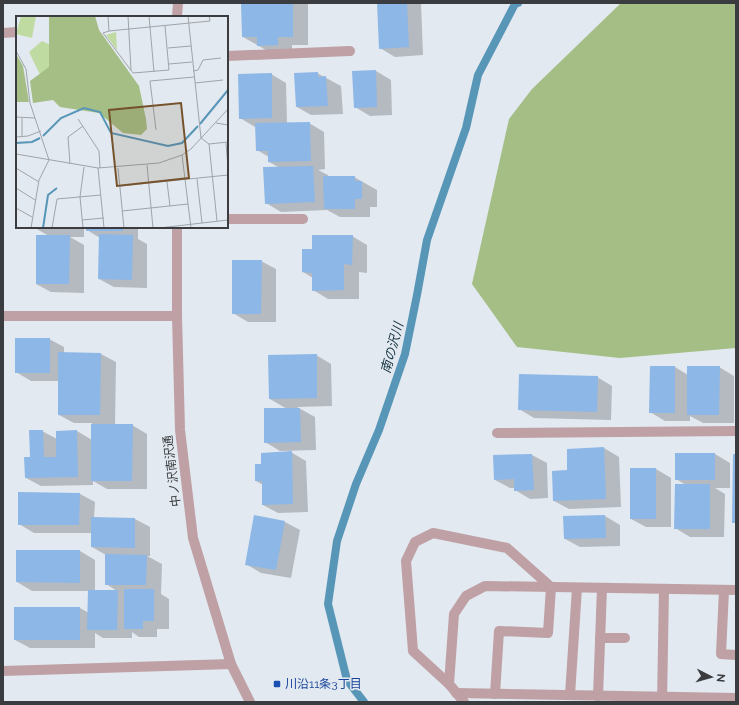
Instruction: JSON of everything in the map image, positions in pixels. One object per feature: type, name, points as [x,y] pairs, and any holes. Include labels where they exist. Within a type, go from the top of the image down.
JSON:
[{"type":"street","points":[[177,16],[178,3]]},
{"type":"street","points":[[3,32],[16,32]]},
{"type":"street","points":[[228,56],[350,51]]},
{"type":"street","points":[[228,219],[303,219]]},
{"type":"street","name":"中ノ沢南沢通","points":[[178,228],[177,316],[180,430],[193,538],[231,664],[250,702]]},
{"type":"street","points":[[3,316],[177,316]]},
{"type":"street","points":[[497,433],[736,431]]},
{"type":"street","points":[[464,702],[449,684],[413,651],[406,561],[414,542],[433,533],[507,548],[551,587]]},
{"type":"street","points":[[449,684],[454,614],[466,596],[485,586],[736,590]]},
{"type":"street","points":[[495,694],[499,631],[548,633],[551,587]]},
{"type":"street","points":[[570,695],[577,588]]},
{"type":"street","points":[[598,696],[602,588]]},
{"type":"street","points":[[662,699],[664,589]]},
{"type":"street","points":[[724,590],[721,654],[736,654]]},
{"type":"street","points":[[600,638],[625,638]]},
{"type":"street","points":[[3,671],[231,664]]},
{"type":"street","points":[[456,693],[570,695],[662,699],[723,700],[736,698]]},
{"type":"green space","points":[[621,3],[736,3],[736,348],[620,358],[517,347],[472,284],[509,119],[532,89]]},
{"type":"building","points":[[241,3],[293,3],[293,37],[278,37],[278,45],[257,46],[257,37],[242,37]]},
{"type":"building","points":[[377,3],[407,3],[409,47],[379,49]]},
{"type":"building","points":[[376,70],[377,107],[354,108],[352,71]]},
{"type":"building","points":[[318,72],[318,77],[326,76],[328,106],[296,107],[294,73]]},
{"type":"building","points":[[272,73],[272,118],[239,119],[238,74]]},
{"type":"building","points":[[310,122],[311,161],[268,162],[268,151],[256,151],[255,123]]},
{"type":"building","points":[[313,166],[315,202],[265,204],[263,167]]},
{"type":"building","points":[[323,176],[355,176],[355,181],[362,181],[362,199],[355,199],[355,209],[324,209]]},
{"type":"building","points":[[34,228],[69,228],[69,229]]},
{"type":"building","points":[[86,228],[123,228],[123,231],[86,231]]},
{"type":"building","points":[[99,234],[133,235],[132,280],[98,279]]},
{"type":"building","points":[[36,235],[70,235],[69,284],[36,284]]},
{"type":"building","points":[[312,235],[353,235],[352,265],[344,264],[344,290],[312,291],[312,273],[302,272],[302,249],[312,249]]},
{"type":"building","points":[[232,260],[262,260],[261,314],[232,314]]},
{"type":"building","points":[[15,338],[50,338],[50,373],[15,373]]},
{"type":"building","points":[[58,352],[101,353],[100,415],[58,415]]},
{"type":"building","points":[[317,354],[317,398],[269,399],[268,355]]},
{"type":"building","points":[[650,366],[675,366],[675,413],[649,413]]},
{"type":"building","points":[[687,366],[720,366],[719,415],[687,415]]},
{"type":"building","points":[[519,374],[598,376],[597,412],[518,410]]},
{"type":"building","points":[[264,408],[300,408],[301,442],[264,443]]},
{"type":"building","points":[[91,424],[133,424],[132,481],[91,481]]},
{"type":"building","points":[[29,430],[43,430],[44,457],[56,457],[56,431],[77,430],[78,477],[25,478],[24,457],[30,457]]},
{"type":"building","points":[[604,447],[606,499],[553,501],[552,471],[567,470],[567,449]]},
{"type":"building","points":[[292,451],[293,504],[262,505],[262,481],[255,481],[255,464],[261,464],[261,453]]},
{"type":"building","points":[[675,453],[715,453],[715,480],[675,480]]},
{"type":"building","points":[[532,454],[534,490],[514,491],[514,479],[494,480],[493,455]]},
{"type":"building","points":[[733,454],[736,454],[736,523],[732,523]]},
{"type":"building","points":[[630,468],[656,468],[656,519],[630,519]]},
{"type":"building","points":[[675,484],[710,484],[710,529],[674,529]]},
{"type":"building","points":[[18,492],[80,493],[79,525],[18,525]]},
{"type":"building","points":[[254,515],[285,521],[276,570],[245,565]]},
{"type":"building","points":[[605,515],[606,538],[564,539],[563,516]]},
{"type":"building","points":[[91,517],[135,518],[135,548],[91,547]]},
{"type":"building","points":[[16,550],[80,550],[80,583],[16,582]]},
{"type":"building","points":[[105,554],[147,555],[146,585],[105,585]]},
{"type":"building","points":[[124,589],[154,589],[154,621],[143,621],[143,629],[124,629]]},
{"type":"building","points":[[88,590],[118,590],[117,630],[87,630]]},
{"type":"building","points":[[14,607],[80,607],[80,640],[14,640]]},
{"type":"waterway","name":"南の沢川","points":[[364,702],[347,680],[328,604],[337,541],[356,484],[379,430],[405,354],[427,240],[466,128],[478,75],[515,4],[518,3]]},
{"type":"place","name":"川沿11条3丁目","points":[[277,684]]}]
